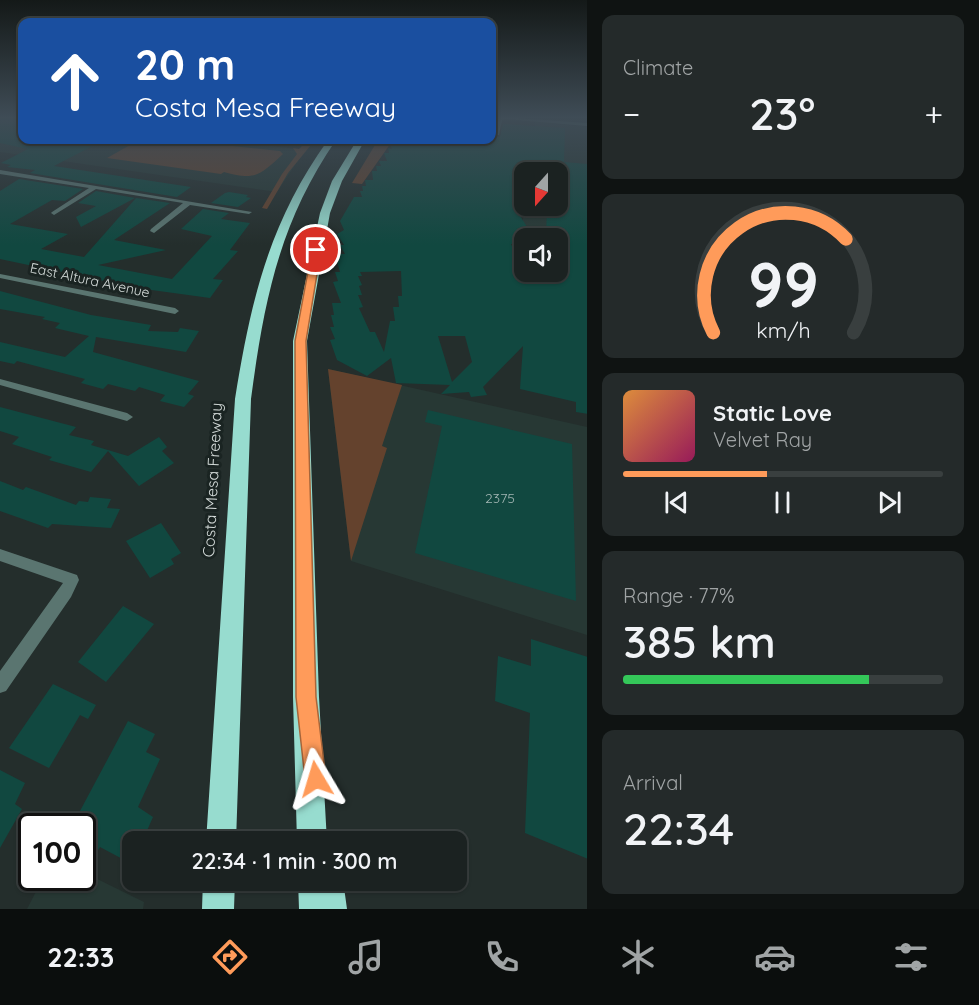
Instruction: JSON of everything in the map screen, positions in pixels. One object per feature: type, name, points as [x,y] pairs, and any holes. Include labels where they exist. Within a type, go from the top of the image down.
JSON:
[{"type":"highway","name":"Costa Mesa Freeway","points":[[222,831],[243,410],[253,330],[280,231],[305,177],[318,159]]},
{"type":"highway","points":[[312,831],[306,697],[300,341],[325,213],[337,181],[350,159]]},
{"type":"highway","points":[[306,697],[322,831]]},
{"type":"highway","points":[[218,909],[219,891]]},
{"type":"highway","points":[[314,891],[315,909]]},
{"type":"highway","points":[[329,891],[331,909]]},
{"type":"street","points":[[0,172],[249,212]]},
{"type":"street","points":[[0,180],[13,174]]},
{"type":"street","points":[[54,213],[96,187]]},
{"type":"street","points":[[154,231],[189,202]]},
{"type":"street","name":"East Altura Avenue","points":[[0,276],[175,311]]},
{"type":"street","points":[[0,382],[127,417]]},
{"type":"street","points":[[0,555],[72,580],[66,592],[0,685]]},
{"type":"shaded area","points":[[51,159],[299,159],[277,192]]},
{"type":"shaded area","points":[[117,159],[277,159],[263,171],[251,176],[224,172],[221,174]]},
{"type":"shaded area","points":[[293,159],[299,159],[288,173],[267,209],[262,208]]},
{"type":"shaded area","points":[[366,159],[379,159],[362,184],[352,183]]},
{"type":"shaded area","points":[[531,159],[587,159],[587,236],[568,233],[568,228],[522,226],[524,216],[568,216],[568,162],[530,162]]},
{"type":"shaded area","points":[[328,369],[587,427],[587,635],[351,561]]},
{"type":"shaded area","points":[[328,369],[402,385],[382,446],[387,448],[351,561]]},
{"type":"shaded area","points":[[96,878],[144,902],[143,909],[27,909],[36,891],[96,891]]},
{"type":"building","points":[[8,159],[67,159],[54,166],[191,187],[177,197],[30,173],[35,170],[7,167],[11,165],[1,163]]},
{"type":"building","points":[[564,159],[564,162],[514,162],[514,203],[512,203],[514,216],[520,216],[528,228],[514,228],[514,244],[511,244],[514,250],[514,282],[568,282],[568,228],[546,228],[547,216],[568,216],[568,162],[587,164],[587,414],[576,412],[576,402],[520,389],[523,346],[483,387],[487,395],[471,397],[469,392],[441,394],[450,385],[396,383],[391,358],[367,376],[337,360],[330,340],[335,339],[330,327],[334,327],[331,315],[334,315],[332,303],[341,303],[333,282],[338,281],[335,272],[340,272],[335,254],[345,254],[340,245],[344,245],[337,234],[344,230],[340,221],[354,197],[362,197],[360,191],[363,191],[362,186],[366,186],[365,180],[373,180],[372,171],[377,171],[376,166],[381,166],[379,161]],"holes":[[[401,271],[402,296],[398,296],[399,307],[393,307],[395,321],[390,321],[384,352],[375,332],[370,332],[359,308],[363,307],[358,295],[362,295],[359,286],[362,285],[358,276],[362,276],[360,272]],[[438,336],[465,336],[472,362],[452,382]]]},
{"type":"building","points":[[19,179],[83,189],[65,201],[52,200],[10,224],[68,234],[41,249],[84,257],[136,198],[170,203],[114,240],[166,250],[98,265],[172,279],[212,236],[181,229],[203,209],[229,213],[221,219],[250,223],[230,250],[238,251],[213,279],[223,280],[210,298],[137,288],[0,259],[0,191]]},
{"type":"building","points":[[96,191],[135,198],[81,227],[76,217],[96,206],[78,203]]},
{"type":"building","points":[[229,192],[248,195],[246,197],[251,198],[238,207],[211,203]]},
{"type":"building","points":[[0,291],[91,315],[151,325],[148,331],[178,332],[180,328],[199,331],[186,352],[96,337],[93,352],[199,381],[188,394],[194,396],[184,407],[160,401],[165,395],[139,387],[135,391],[108,384],[103,389],[81,383],[85,379],[17,361],[14,364],[0,361],[0,342],[65,357],[89,336],[55,328],[60,323],[42,319],[45,317],[0,309]]},
{"type":"building","points":[[0,407],[76,427],[69,435],[94,441],[91,445],[128,456],[159,437],[167,447],[162,451],[174,463],[139,486],[108,451],[91,472],[49,460],[52,457],[12,444],[19,437],[0,431]]},
{"type":"building","points":[[428,410],[572,444],[576,601],[415,553],[442,426],[425,422]]},
{"type":"building","points":[[0,481],[23,490],[26,487],[76,505],[79,501],[88,502],[90,497],[111,499],[107,508],[120,509],[111,528],[52,524],[48,528],[0,511]]},
{"type":"building","points":[[161,523],[181,553],[171,559],[174,564],[150,578],[126,541]]},
{"type":"building","points":[[123,606],[154,624],[106,682],[78,662]]},
{"type":"building","points":[[531,639],[587,657],[587,859],[525,833],[530,713],[495,701],[498,656],[531,666]]},
{"type":"building","points":[[53,684],[96,705],[88,719],[80,715],[49,768],[9,748]]},
{"type":"building","points":[[128,721],[155,734],[146,752],[160,759],[138,807],[153,817],[147,831],[122,831],[122,859],[100,847],[96,853],[96,813],[79,813]]},
{"type":"building","points":[[0,770],[25,783],[15,804],[22,809],[0,848]]},
{"type":"route","points":[[316,250],[300,341],[306,697],[316,779]]}]
